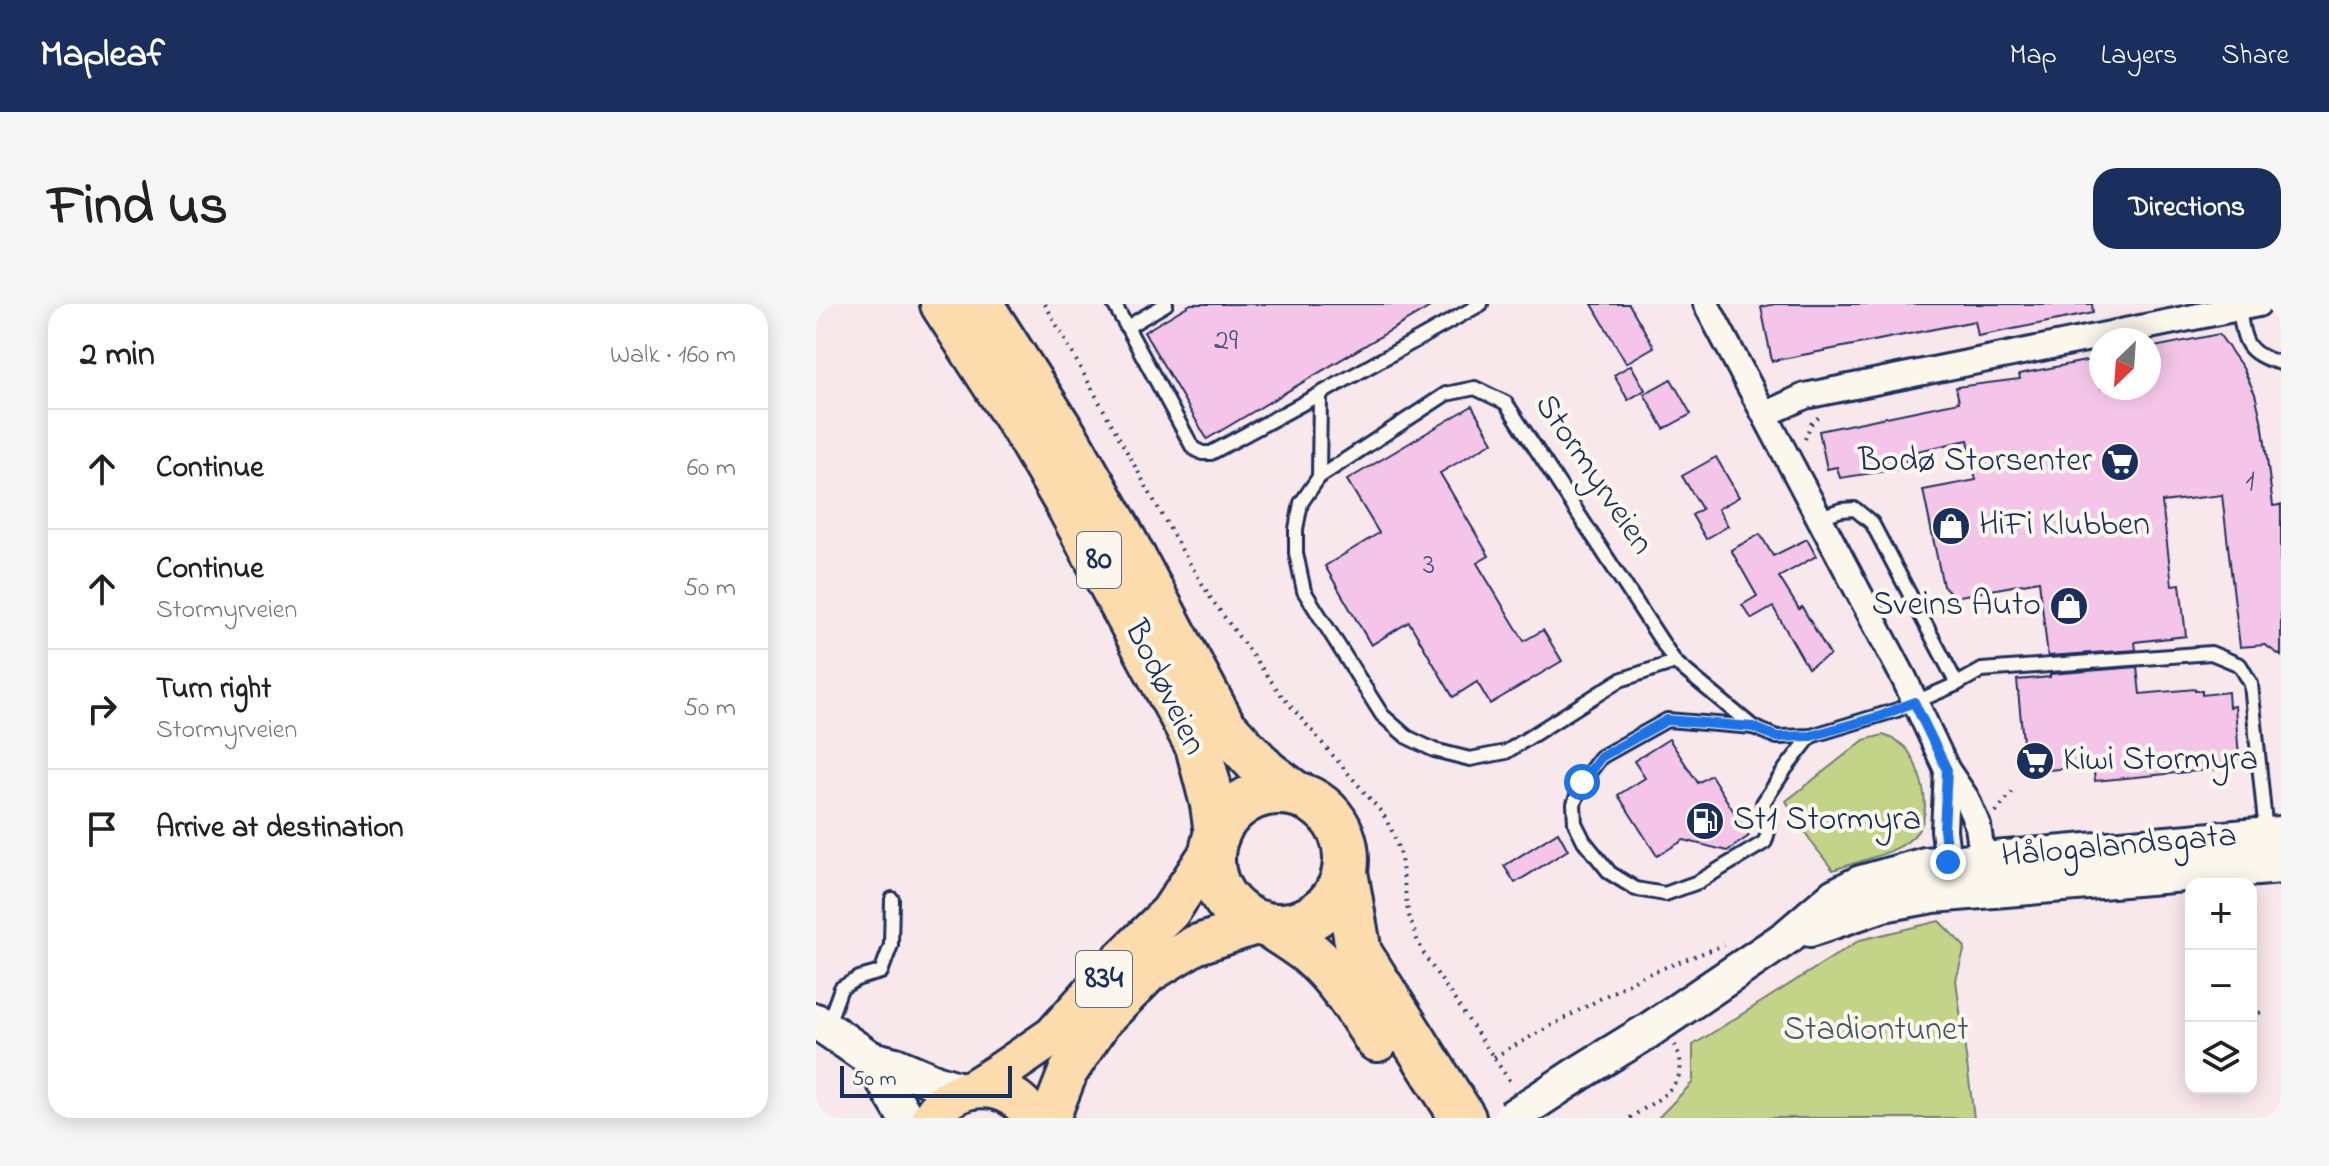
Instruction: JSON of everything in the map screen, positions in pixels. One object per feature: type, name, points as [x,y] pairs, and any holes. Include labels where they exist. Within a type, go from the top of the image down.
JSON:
[{"type":"highway","name":"Bodøveien","points":[[943,304],[989,373],[1068,504],[1198,746],[1213,804],[1213,870],[1225,899],[1239,914],[1265,925],[1310,953],[1350,996],[1428,1118]]},
{"type":"highway","name":"Bodøveien","points":[[980,304],[1082,466],[1223,726],[1266,772],[1294,793],[1320,806],[1339,829],[1344,843],[1345,872],[1359,953],[1463,1118]]},
{"type":"highway","points":[[1215,840],[1231,812],[1253,797],[1279,792],[1294,793]]},
{"type":"highway","points":[[1265,925],[1295,924],[1317,914],[1335,897],[1345,872]]},
{"type":"main road","name":"834","points":[[931,1118],[943,1103],[1002,1071],[1053,1036],[1121,960],[1170,912],[1215,840]]},
{"type":"main road","name":"834","points":[[1050,1118],[1068,1072],[1101,1022],[1149,973],[1195,945],[1265,925]]},
{"type":"main road","points":[[968,1090],[992,1089],[1010,1095],[1033,1118]]},
{"type":"street","points":[[1706,304],[1820,517],[1947,770],[1966,798],[1978,826],[1985,874]]},
{"type":"street","points":[[1766,414],[1805,396],[2248,306]]},
{"type":"street","points":[[1947,770],[1944,830],[1948,862]]},
{"type":"street","name":"Hålogalandsgata","points":[[1787,937],[1883,904],[1933,895],[1985,874],[2274,834]]},
{"type":"street","name":"Hålogalandsgata","points":[[1515,1106],[1578,1074],[1648,1031],[1787,937],[1835,896],[1861,883],[1925,865],[1948,862],[1985,874],[2281,866]]},
{"type":"street","points":[[821,1024],[871,1059],[895,1065],[935,1082],[968,1090]]},
{"type":"street","points":[[871,1059],[906,1118]]},
{"type":"lane","points":[[1114,304],[1193,448],[1202,453],[1211,453],[1481,304]]},
{"type":"lane","points":[[1127,327],[1166,304]]},
{"type":"lane","points":[[2248,306],[2244,340],[2257,355],[2281,363]]},
{"type":"lane","name":"Stormyrveien","points":[[1675,662],[1620,680],[1506,752],[1470,759],[1434,750],[1407,737],[1382,715],[1304,591],[1296,553],[1301,503],[1319,477],[1446,394],[1475,388],[1506,403],[1675,662],[1753,727],[1777,737],[1811,736],[1881,716],[1982,670],[2211,653],[2240,665],[2251,684],[2274,834]]},
{"type":"lane","points":[[1319,477],[1320,394]]},
{"type":"lane","points":[[1820,517],[1855,509],[1872,523],[1957,684]]},
{"type":"lane","points":[[1753,727],[1667,720],[1601,757],[1582,782],[1574,804],[1575,823],[1584,841],[1610,873],[1636,889],[1665,894],[1698,882],[1765,842],[1770,825],[1763,803],[1811,736]]},
{"type":"lane","points":[[821,1024],[841,988],[859,978],[881,972],[891,945],[892,899]]},
{"type":"path","points":[[1045,304],[1212,600],[1282,696],[1383,814],[1401,858],[1408,913],[1417,939],[1425,956],[1494,1057],[1515,1106]]},
{"type":"path","points":[[1807,445],[1805,437],[1811,424],[1825,412]]},
{"type":"path","points":[[1991,817],[2012,792]]},
{"type":"path","points":[[1494,1057],[1640,977],[1732,942]]},
{"type":"path","points":[[2257,1013],[2265,1012]]},
{"type":"path","points":[[1630,1118],[1671,1089],[1678,1079],[1682,1058],[1671,1036]]},
{"type":"green space","points":[[1883,735],[1907,749],[1913,759],[1925,799],[1924,818],[1917,832],[1906,843],[1833,870],[1786,801],[1864,740]]},
{"type":"green space","name":"Stadiontunet","points":[[1939,921],[1965,947],[1956,980],[1974,1118],[1658,1118],[1693,1082],[1693,1045],[1860,940]]},
{"type":"building","points":[[1191,304],[1435,304],[1207,439],[1144,332]]},
{"type":"building","points":[[1592,304],[1629,304],[1654,347],[1626,363]]},
{"type":"building","points":[[1775,304],[2092,304],[2093,313],[1978,336],[1975,321],[1772,361],[1761,307]]},
{"type":"building","points":[[2219,334],[2243,368],[2255,394],[2263,428],[2273,506],[2281,505],[2281,656],[2265,645],[2240,647],[2222,495],[2162,502],[2172,585],[2180,584],[2186,636],[2135,642],[2136,650],[2048,656],[2039,581],[1955,597],[1943,586],[1923,490],[1976,480],[1968,440],[1904,454],[1906,468],[1840,478],[1837,467],[1827,469],[1819,431],[1959,402],[1956,387],[2020,379],[2019,374],[2089,360],[2089,400],[2161,400],[2161,346]]},
{"type":"building","points":[[1631,365],[1645,390],[1628,400],[1614,375]]},
{"type":"building","points":[[1671,379],[1691,414],[1664,429],[1644,394]]},
{"type":"building","points":[[1472,406],[1493,442],[1440,473],[1489,556],[1477,563],[1524,641],[1543,630],[1562,661],[1490,704],[1477,682],[1453,697],[1409,622],[1371,645],[1325,566],[1379,533],[1347,480]]},
{"type":"building","points":[[1716,457],[1739,497],[1718,509],[1728,526],[1706,539],[1692,515],[1702,509],[1682,476]]},
{"type":"building","points":[[1760,534],[1773,556],[1807,539],[1816,556],[1779,577],[1799,609],[1802,607],[1830,655],[1808,668],[1773,607],[1752,619],[1742,605],[1757,596],[1731,550]]},
{"type":"building","points":[[2137,667],[2140,694],[2195,689],[2202,691],[2202,695],[2228,692],[2229,707],[2235,706],[2239,758],[2228,768],[2095,781],[2093,766],[2026,772],[2017,680],[2050,677],[2050,674]]},
{"type":"building","points":[[1669,739],[1698,783],[1711,775],[1749,836],[1727,851],[1684,840],[1657,856],[1618,795],[1645,778],[1634,761]]},
{"type":"building","points":[[1558,832],[1568,850],[1515,883],[1504,866]]},
{"type":"place","name":"Bodø Storsenter","points":[[2120,462]]},
{"type":"place","name":"HiFi Klubben","points":[[1951,526]]},
{"type":"place","name":"Sveins Auto","points":[[2069,606]]},
{"type":"place","name":"Kiwi Stormyra","points":[[2035,761]]},
{"type":"place","name":"St1 Stormyra","points":[[1705,821]]},
{"type":"route","points":[[1582,782],[1601,757],[1667,720],[1753,727],[1777,737],[1811,736],[1881,716],[1914,702],[1947,770],[1944,830],[1948,862]]}]
